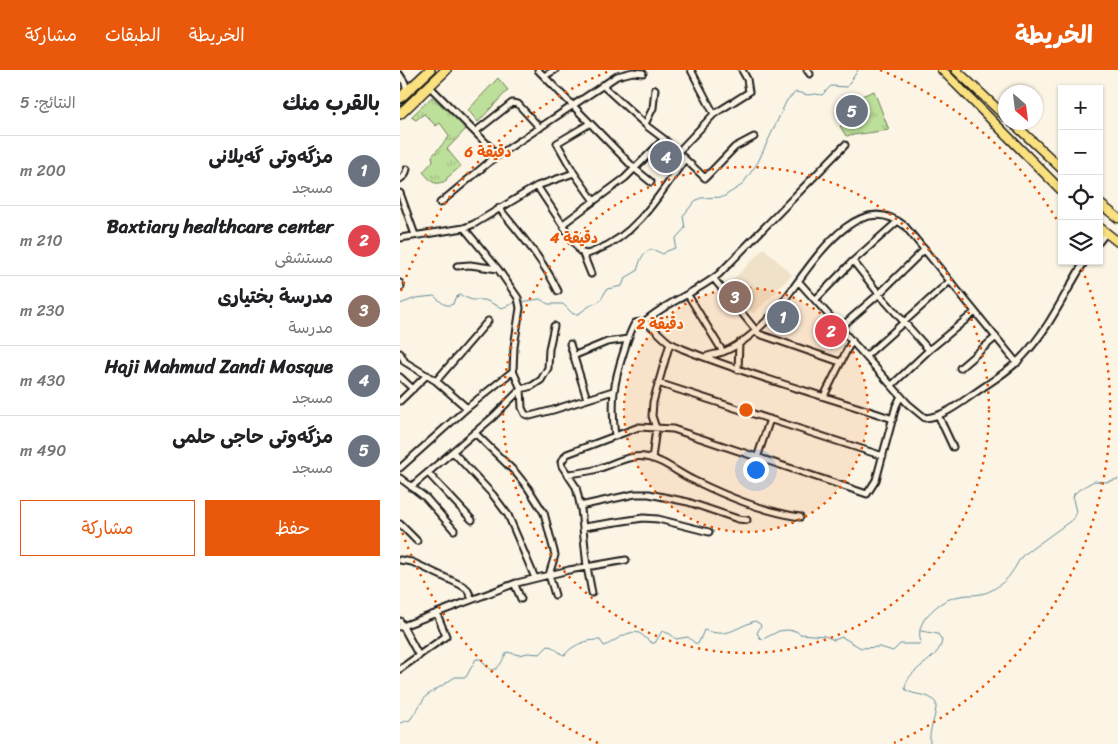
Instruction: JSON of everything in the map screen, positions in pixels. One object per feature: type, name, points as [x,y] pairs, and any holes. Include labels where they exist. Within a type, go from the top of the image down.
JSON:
[{"type":"highway","points":[[400,114],[446,70]]},
{"type":"highway","points":[[403,96],[429,71]]},
{"type":"main road","points":[[942,70],[1058,187]]},
{"type":"main road","points":[[956,70],[998,110]]},
{"type":"main road","points":[[968,95],[975,88]]},
{"type":"main road","points":[[1021,130],[1058,165]]},
{"type":"main road","points":[[1103,206],[1118,218]]},
{"type":"main road","points":[[1103,230],[1118,242]]},
{"type":"street","points":[[538,70],[589,124],[651,182]]},
{"type":"street","points":[[544,76],[555,70]]},
{"type":"street","points":[[691,70],[714,114]]},
{"type":"street","points":[[678,152],[714,114],[749,92],[747,79],[742,70]]},
{"type":"street","points":[[440,203],[498,155],[616,76],[632,72],[643,73]]},
{"type":"street","points":[[400,76],[406,83],[403,96]]},
{"type":"street","points":[[602,85],[705,178],[735,148],[754,137]]},
{"type":"street","points":[[430,86],[498,155]]},
{"type":"street","points":[[645,124],[653,108],[655,89]]},
{"type":"street","points":[[475,132],[512,102],[518,104],[540,128]]},
{"type":"street","points":[[589,124],[557,143],[574,173],[594,201]]},
{"type":"street","points":[[563,224],[635,169],[664,139]]},
{"type":"street","points":[[614,436],[613,391],[617,372],[635,323],[644,322],[659,311],[714,279],[845,145]]},
{"type":"street","points":[[583,254],[596,251],[620,239],[644,212],[685,159]]},
{"type":"street","points":[[400,179],[405,175],[407,169]]},
{"type":"street","points":[[400,238],[464,228],[537,186],[574,173]]},
{"type":"street","points":[[537,186],[583,254],[591,274]]},
{"type":"street","points":[[400,193],[416,235]]},
{"type":"street","points":[[499,208],[539,258],[558,292]]},
{"type":"street","points":[[704,357],[723,352],[756,330],[771,316],[799,282],[814,258],[827,244],[851,225],[878,214],[887,215],[898,221],[924,249],[1017,362]]},
{"type":"street","points":[[816,299],[898,221]]},
{"type":"street","points":[[464,228],[498,269],[518,298],[520,308],[514,347],[513,371],[520,389],[522,408],[526,414],[530,416],[613,391]]},
{"type":"street","points":[[1103,237],[1106,233]]},
{"type":"street","points":[[841,327],[924,249]]},
{"type":"street","points":[[854,261],[878,294],[929,350]]},
{"type":"street","points":[[799,282],[841,327],[900,396],[924,418],[938,416],[966,399],[1017,362],[1048,324],[1083,265]]},
{"type":"street","points":[[457,266],[498,269]]},
{"type":"street","points":[[714,279],[759,334],[840,362]]},
{"type":"street","points":[[866,356],[950,281]]},
{"type":"street","points":[[400,283],[401,287]]},
{"type":"street","points":[[688,295],[723,352]]},
{"type":"street","points":[[892,385],[929,350],[975,312]]},
{"type":"street","points":[[436,381],[488,321]]},
{"type":"street","points":[[644,322],[670,343],[704,357],[738,370],[893,419]]},
{"type":"street","points":[[411,487],[475,433],[520,389],[532,386],[541,380],[546,374],[554,326]]},
{"type":"street","points":[[960,368],[996,337]]},
{"type":"street","points":[[573,356],[607,342],[628,339]]},
{"type":"street","points":[[824,396],[852,340]]},
{"type":"street","points":[[652,459],[656,428],[652,416],[653,402],[670,343]]},
{"type":"street","points":[[738,370],[739,343]]},
{"type":"street","points":[[570,344],[587,399]]},
{"type":"street","points":[[400,353],[405,362],[436,381],[467,408]]},
{"type":"street","points":[[400,468],[467,408],[513,371]]},
{"type":"street","points":[[400,401],[427,375]]},
{"type":"street","points":[[400,377],[413,389]]},
{"type":"street","points":[[658,383],[883,456]]},
{"type":"street","points":[[592,593],[587,567],[584,527],[576,487],[562,466],[562,462],[568,454],[639,427],[673,429],[867,494],[876,480],[900,396]]},
{"type":"street","points":[[938,416],[953,447]]},
{"type":"street","points":[[757,458],[770,420]]},
{"type":"street","points":[[475,433],[516,473],[544,513],[555,555],[548,575],[554,595]]},
{"type":"street","points":[[453,452],[493,495],[508,515],[535,578]]},
{"type":"street","points":[[568,474],[594,470],[632,457],[644,456],[719,492],[778,514],[800,518]]},
{"type":"street","points":[[428,473],[472,520]]},
{"type":"street","points":[[400,478],[426,498],[454,530]]},
{"type":"street","points":[[580,506],[618,497],[649,494],[688,502],[730,517],[747,520]]},
{"type":"street","points":[[584,527],[642,518],[658,519],[709,532]]},
{"type":"street","points":[[400,524],[417,541]]},
{"type":"street","points":[[400,560],[412,562],[461,585],[467,590],[472,599]]},
{"type":"street","points":[[418,656],[401,625],[437,614],[517,583],[626,560]]},
{"type":"street","points":[[517,583],[515,585],[521,599]]},
{"type":"street","points":[[400,668],[446,636],[437,614]]},
{"type":"shaded area","points":[[764,248],[792,275],[754,314],[726,287]]},
{"type":"green space","points":[[498,78],[508,90],[478,122],[468,110]]},
{"type":"green space","points":[[874,91],[889,130],[846,136],[840,126],[864,113],[857,98]]},
{"type":"green space","points":[[432,97],[467,128],[447,149],[461,166],[446,181],[438,183],[431,181],[423,172],[433,161],[432,156],[449,137],[448,134],[440,123],[436,126],[424,114],[416,120],[411,117]]},
{"type":"waterway","points":[[520,302],[540,299],[548,304],[563,304],[573,314],[578,314],[600,301],[607,289],[622,286],[625,278],[637,271],[641,258],[645,253],[652,250],[663,254],[675,248],[676,238],[685,228],[683,216],[695,201],[701,198],[723,197],[742,185],[758,162],[787,100],[796,92],[808,95],[822,95],[831,86],[847,87],[858,70]]},
{"type":"waterway","points":[[400,304],[416,298],[434,296],[443,303],[450,305],[460,295],[472,300],[485,300],[502,308],[516,302]]},
{"type":"waterway","points":[[400,723],[410,720],[426,696],[455,677],[466,677],[476,659],[481,659],[486,666],[493,670],[499,666],[507,652],[519,655],[528,653],[540,654],[548,646],[565,655],[575,646],[585,642],[600,640],[604,646],[635,632],[652,643],[655,643],[662,631],[676,639],[688,637],[698,644],[704,630],[725,633],[755,621],[761,626],[757,633],[763,639],[779,631],[787,630],[796,631],[800,634],[825,636],[834,640],[842,637],[861,648],[880,647],[893,651],[900,644],[919,644],[921,642],[920,629],[922,623],[935,608],[950,599],[984,593],[998,586],[1006,580],[1022,556],[1073,519],[1076,512],[1073,499],[1074,494],[1094,481],[1106,482],[1118,479]]},
{"type":"waterway","points":[[921,631],[938,634],[942,640],[936,654],[911,675],[905,689],[929,697],[936,703],[930,733],[930,744]]},
{"type":"place","name":"مزگەوتی حاجی حلمی","points":[[852,111]]},
{"type":"place","name":"Haji Mahmud Zandi Mosque","points":[[666,157]]},
{"type":"place","name":"مدرسة بختيارى","points":[[735,297]]},
{"type":"place","name":"مزگەوتی گەیلانی","points":[[783,317]]},
{"type":"place","name":"Baxtiary healthcare center","points":[[831,331]]}]
